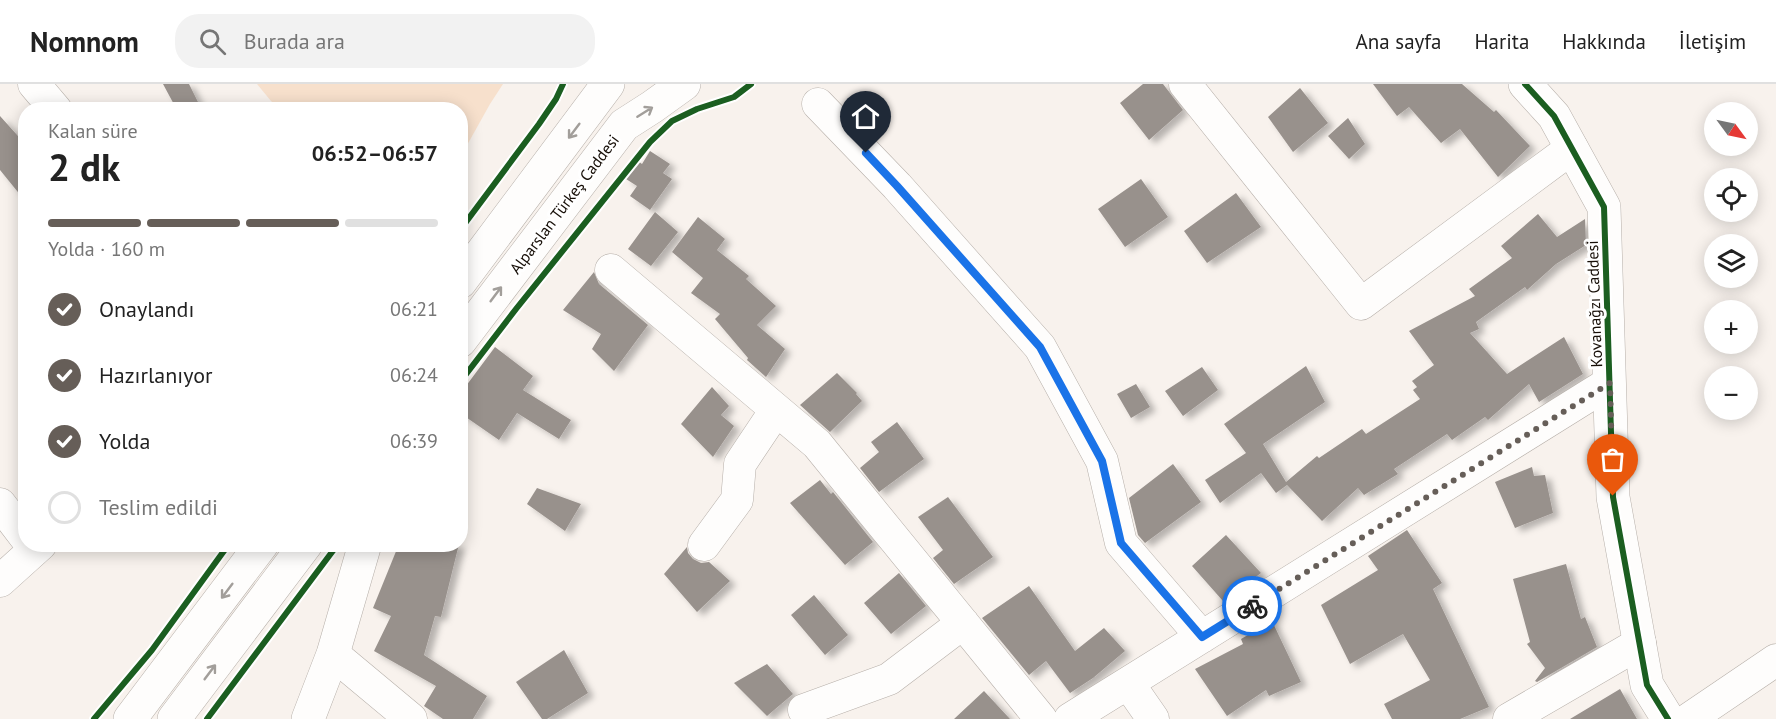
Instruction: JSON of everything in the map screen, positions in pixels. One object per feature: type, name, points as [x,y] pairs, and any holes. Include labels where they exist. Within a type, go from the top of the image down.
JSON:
[{"type":"main road","points":[[468,271],[608,84]]},
{"type":"main road","name":"Alparslan Türkeş Caddesi","points":[[468,330],[624,125],[684,84]]},
{"type":"main road","name":"Kovanağzı Caddesi","points":[[1525,84],[1554,116],[1604,207],[1613,496],[1647,685],[1668,719]]},
{"type":"main road","points":[[130,719],[256,552]]},
{"type":"main road","points":[[177,716],[300,552]]},
{"type":"main road","points":[[308,719],[333,654],[363,552]]},
{"type":"main road","points":[[113,719],[159,680]]},
{"type":"street","points":[[34,84],[49,102]]},
{"type":"street","points":[[1185,84],[1361,304],[1572,148]]},
{"type":"street","points":[[818,104],[897,186],[1040,347],[1102,461],[1121,543],[1202,637]]},
{"type":"street","points":[[611,270],[817,444],[1041,719]]},
{"type":"street","points":[[1070,719],[1610,383]]},
{"type":"street","points":[[704,545],[737,500],[740,464],[776,410]]},
{"type":"street","points":[[0,504],[18,526]]},
{"type":"street","points":[[0,581],[26,552]]},
{"type":"street","points":[[804,710],[889,679],[963,624]]},
{"type":"street","points":[[1509,719],[1640,642]]},
{"type":"street","points":[[333,654],[411,719]]},
{"type":"street","points":[[1689,719],[1776,660]]},
{"type":"street","points":[[1128,683],[1153,719]]},
{"type":"shaded area","points":[[257,84],[503,84],[468,143],[468,102],[271,101]]},
{"type":"building","points":[[163,84],[189,84],[198,102],[173,102]]},
{"type":"building","points":[[1143,84],[1163,84],[1183,110],[1149,140],[1120,103]]},
{"type":"building","points":[[1373,84],[1462,84],[1494,112],[1496,110],[1530,146],[1498,177],[1460,129],[1441,143],[1409,107],[1397,116]]},
{"type":"building","points":[[1300,88],[1328,123],[1293,152],[1268,117]]},
{"type":"building","points":[[0,116],[18,136],[18,192],[0,170]]},
{"type":"building","points":[[1348,118],[1365,144],[1349,159],[1328,136]]},
{"type":"building","points":[[650,151],[670,164],[663,173],[672,179],[650,210],[630,196],[637,186],[626,179],[638,161],[642,164]]},
{"type":"building","points":[[1141,179],[1168,217],[1125,247],[1098,209]]},
{"type":"building","points":[[1236,193],[1261,227],[1207,263],[1184,231]]},
{"type":"building","points":[[655,212],[678,232],[651,266],[628,249]]},
{"type":"building","points":[[1538,214],[1557,237],[1585,219],[1586,245],[1556,264],[1527,290],[1525,287],[1476,322],[1479,329],[1470,333],[1507,374],[1564,337],[1583,374],[1539,402],[1529,384],[1488,420],[1485,417],[1452,440],[1447,434],[1394,469],[1398,474],[1364,495],[1358,488],[1322,521],[1287,485],[1276,493],[1261,473],[1220,503],[1205,480],[1246,453],[1224,424],[1306,366],[1325,402],[1263,444],[1286,482],[1317,456],[1319,458],[1362,429],[1366,434],[1420,399],[1413,390],[1417,387],[1412,381],[1434,365],[1409,331],[1475,296],[1469,289],[1512,258],[1501,246]]},
{"type":"building","points":[[698,217],[725,239],[717,250],[749,276],[746,279],[776,306],[757,325],[785,349],[766,377],[747,360],[748,358],[715,319],[720,314],[691,293],[703,278],[672,252]]},
{"type":"building","points":[[594,272],[599,284],[648,325],[614,371],[592,349],[601,334],[563,310]]},
{"type":"building","points":[[495,347],[533,376],[523,390],[571,420],[559,439],[517,413],[499,440],[468,419],[468,383]]},
{"type":"building","points":[[1202,367],[1218,390],[1183,416],[1165,391]]},
{"type":"building","points":[[837,373],[862,401],[830,432],[800,405]]},
{"type":"building","points":[[1136,384],[1150,407],[1131,418],[1117,394]]},
{"type":"building","points":[[712,387],[729,406],[721,415],[734,426],[713,457],[681,424]]},
{"type":"building","points":[[897,422],[924,459],[879,492],[860,468],[879,452],[871,442]]},
{"type":"building","points":[[1173,464],[1201,502],[1145,543],[1138,535],[1129,498]]},
{"type":"building","points":[[1532,467],[1534,476],[1545,475],[1553,513],[1515,528],[1495,482]]},
{"type":"building","points":[[820,480],[831,494],[833,492],[873,542],[845,565],[790,503]]},
{"type":"building","points":[[537,488],[581,504],[565,531],[527,504]]},
{"type":"building","points":[[948,497],[993,557],[954,584],[933,558],[943,550],[918,517]]},
{"type":"building","points":[[1407,530],[1442,583],[1433,589],[1489,707],[1460,719],[1392,719],[1384,704],[1430,680],[1403,634],[1350,664],[1321,605],[1378,570],[1368,556]]},
{"type":"building","points":[[1226,535],[1261,573],[1223,601],[1192,566]]},
{"type":"building","points":[[687,547],[693,559],[701,563],[709,562],[730,581],[697,612],[664,574]]},
{"type":"building","points":[[396,552],[457,552],[441,617],[435,616],[424,655],[487,696],[473,719],[443,719],[424,706],[436,686],[374,651],[391,616],[373,608]]},
{"type":"building","points":[[1566,564],[1581,619],[1585,617],[1597,647],[1537,682],[1535,681],[1545,668],[1527,644],[1530,642],[1513,579]]},
{"type":"building","points":[[899,573],[926,606],[891,634],[864,603]]},
{"type":"building","points":[[1029,586],[1075,651],[1104,628],[1125,651],[1093,678],[1070,693],[1046,661],[1029,675],[982,618]]},
{"type":"building","points":[[814,595],[848,635],[825,655],[791,615]]},
{"type":"building","points":[[1272,621],[1301,682],[1269,696],[1266,690],[1227,716],[1195,669],[1243,644],[1241,639]]},
{"type":"building","points":[[564,650],[588,693],[547,719],[542,719],[516,682]]},
{"type":"building","points":[[767,664],[793,694],[767,716],[734,683]]},
{"type":"building","points":[[1620,689],[1637,719],[1570,719]]},
{"type":"building","points":[[984,691],[1010,719],[954,719]]},
{"type":"cycle path","points":[[468,219],[539,124],[563,84]]},
{"type":"cycle path","points":[[468,372],[650,142],[672,121],[697,109],[734,97],[751,84]]},
{"type":"cycle path","points":[[1525,84],[1554,116],[1604,207],[1613,497],[1647,685],[1668,719]]},
{"type":"cycle path","points":[[94,719],[152,650],[223,552]]},
{"type":"cycle path","points":[[207,719],[332,552]]},
{"type":"way so far","points":[[1252,606],[1610,383],[1613,496]]},
{"type":"route","points":[[866,153],[1040,347],[1102,461],[1121,543],[1202,637],[1252,606]]}]
